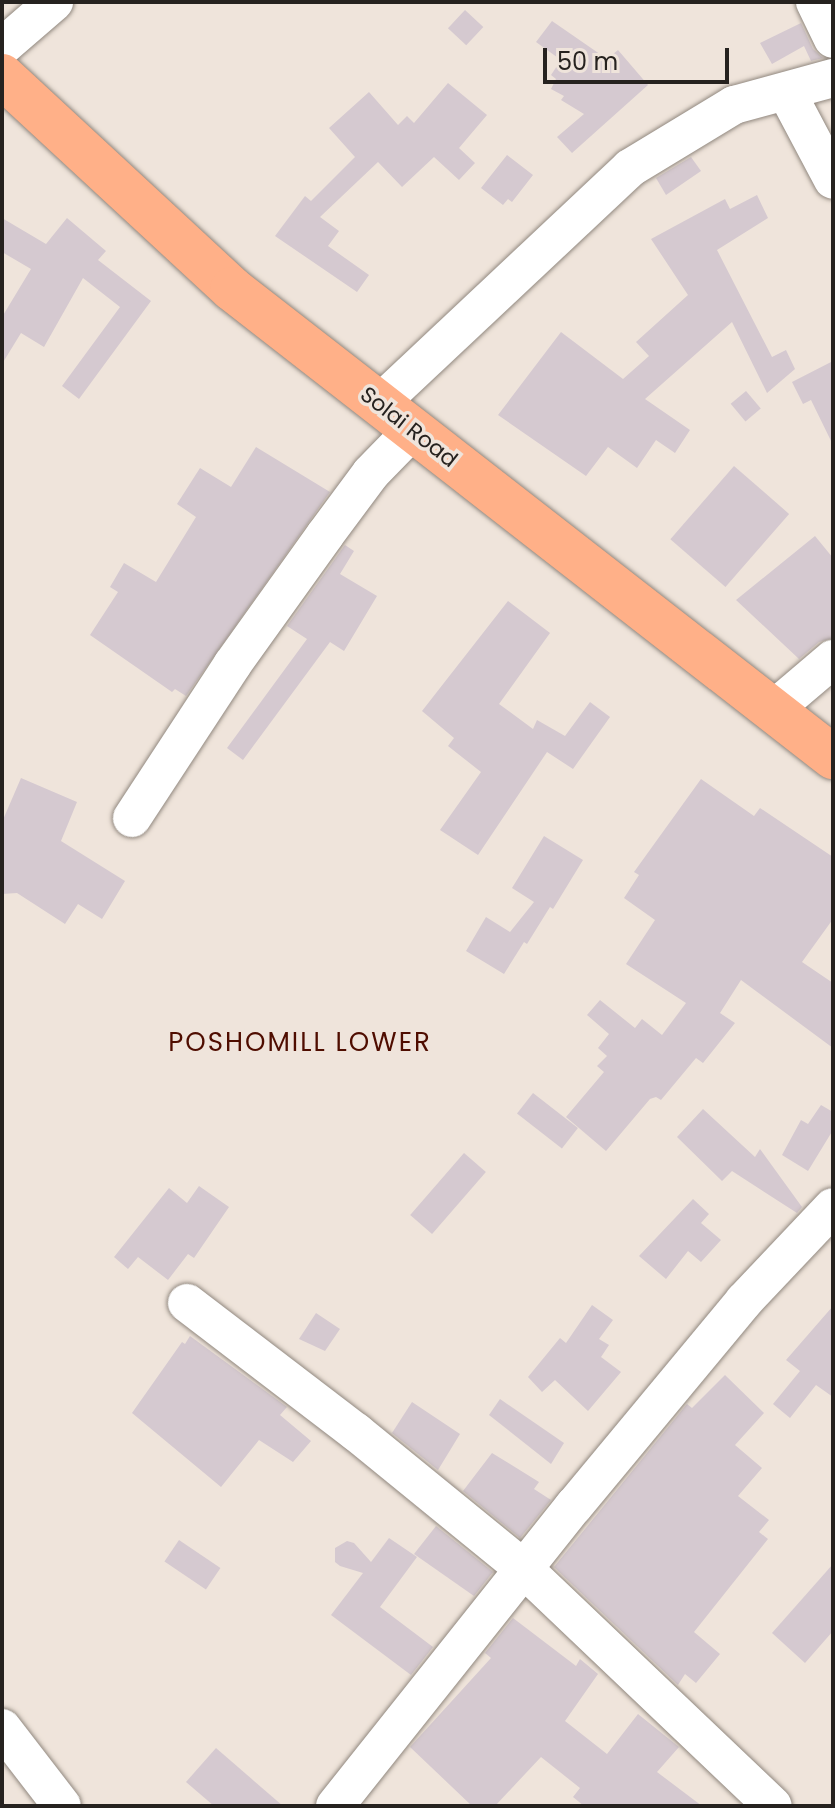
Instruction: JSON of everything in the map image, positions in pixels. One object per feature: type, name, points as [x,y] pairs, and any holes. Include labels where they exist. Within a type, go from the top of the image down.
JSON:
[{"type":"highway","name":"Solai Road","points":[[2,76],[232,289],[833,757]]},
{"type":"street","points":[[2,47],[54,2]]},
{"type":"street","points":[[815,2],[833,39]]},
{"type":"street","points":[[380,403],[630,168],[734,105],[833,78]]},
{"type":"street","points":[[787,93],[833,180]]},
{"type":"street","points":[[132,818],[232,665],[325,535],[371,473],[413,430]]},
{"type":"street","points":[[773,710],[833,659]]},
{"type":"street","points":[[335,1806],[574,1506],[744,1301],[833,1207]]},
{"type":"street","points":[[187,1303],[356,1432],[525,1570],[773,1806]]},
{"type":"street","points":[[2,1728],[62,1806]]},
{"type":"building","points":[[465,10],[483,27],[466,45],[448,28]]},
{"type":"building","points":[[552,21],[607,59],[618,50],[648,85],[572,153],[557,137],[584,114],[561,100],[564,96],[551,89],[556,79],[551,75],[561,60],[536,42]]},
{"type":"building","points":[[801,23],[813,49],[823,58],[811,61],[804,46],[772,64],[760,43]]},
{"type":"building","points":[[448,83],[487,115],[459,148],[475,163],[459,180],[434,157],[402,187],[378,162],[320,217],[339,231],[328,246],[369,275],[357,292],[275,236],[305,196],[311,201],[355,157],[329,128],[369,92],[398,125],[407,116],[414,123]]},
{"type":"building","points":[[507,155],[533,175],[512,202],[508,199],[503,205],[481,188]]},
{"type":"building","points":[[691,157],[701,171],[666,195],[656,178]]},
{"type":"building","points":[[757,195],[768,218],[717,250],[772,357],[786,350],[795,369],[767,393],[732,322],[645,399],[690,430],[675,453],[656,440],[637,468],[608,447],[586,476],[498,415],[561,332],[623,379],[649,356],[636,342],[688,295],[651,239],[725,199],[730,209]]},
{"type":"building","points":[[2,218],[46,244],[67,218],[106,251],[98,260],[151,301],[79,399],[62,386],[120,307],[83,278],[44,347],[21,333],[2,364],[2,317],[31,269],[2,252]]},
{"type":"building","points":[[833,361],[833,445],[811,400],[803,404],[792,382]]},
{"type":"building","points":[[746,391],[761,409],[745,421],[731,404]]},
{"type":"building","points":[[256,447],[330,492],[186,696],[175,689],[172,692],[90,635],[118,592],[110,587],[124,563],[156,582],[196,517],[177,504],[200,468],[231,487]]},
{"type":"building","points":[[734,466],[789,514],[725,587],[670,539]]},
{"type":"building","points":[[815,536],[833,558],[833,638],[819,642],[799,659],[736,600]]},
{"type":"building","points":[[345,545],[354,551],[340,574],[377,596],[344,651],[330,642],[243,760],[227,748],[307,639],[287,626]]},
{"type":"building","points":[[508,601],[550,633],[499,704],[533,729],[537,720],[565,736],[590,702],[610,717],[573,769],[547,752],[478,855],[440,830],[481,772],[448,746],[454,738],[422,711]]},
{"type":"building","points":[[21,778],[77,802],[61,841],[125,881],[102,919],[78,904],[65,924],[17,893],[2,894],[2,822]]},
{"type":"building","points":[[701,779],[754,816],[760,808],[833,857],[833,919],[802,962],[833,983],[833,1048],[741,980],[720,1013],[735,1023],[703,1063],[696,1058],[661,1100],[656,1097],[650,1099],[606,1151],[566,1117],[604,1072],[597,1066],[607,1056],[598,1048],[609,1034],[587,1015],[600,1000],[635,1028],[642,1019],[662,1035],[686,1003],[626,964],[655,920],[624,898],[639,875],[634,872]]},
{"type":"building","points":[[544,836],[583,860],[553,909],[550,907],[504,974],[466,951],[486,917],[510,932],[534,902],[512,888]]},
{"type":"building","points":[[533,1093],[578,1128],[562,1149],[517,1113]]},
{"type":"building","points":[[821,1105],[833,1112],[833,1130],[808,1171],[782,1155],[801,1120],[808,1124]]},
{"type":"building","points":[[703,1109],[755,1157],[760,1149],[802,1207],[797,1213],[732,1171],[722,1181],[677,1137]]},
{"type":"building","points":[[464,1153],[486,1172],[432,1234],[410,1215]]},
{"type":"building","points":[[199,1186],[229,1207],[194,1258],[188,1254],[168,1280],[138,1257],[128,1269],[114,1257],[169,1188],[187,1203]]},
{"type":"building","points":[[693,1199],[709,1214],[701,1223],[721,1240],[701,1262],[688,1251],[666,1279],[639,1256]]},
{"type":"building","points":[[592,1305],[613,1320],[599,1339],[609,1345],[601,1357],[621,1372],[588,1411],[555,1380],[542,1392],[528,1377],[560,1338],[566,1343]]},
{"type":"building","points":[[833,1306],[833,1397],[816,1385],[790,1418],[773,1404],[800,1371],[786,1360]]},
{"type":"building","points":[[316,1313],[340,1329],[325,1351],[299,1339]]},
{"type":"building","points":[[190,1336],[287,1407],[280,1415],[311,1441],[293,1462],[259,1440],[221,1487],[132,1413],[182,1342],[185,1344]]},
{"type":"building","points":[[725,1375],[764,1413],[735,1445],[762,1468],[738,1496],[769,1520],[759,1532],[768,1539],[694,1632],[720,1654],[696,1683],[685,1674],[678,1685],[554,1567],[687,1404],[692,1408]]},
{"type":"building","points":[[500,1399],[564,1443],[551,1464],[489,1415]]},
{"type":"building","points":[[412,1402],[460,1434],[438,1470],[392,1433]]},
{"type":"building","points":[[492,1453],[539,1482],[534,1489],[551,1500],[520,1538],[463,1491]]},
{"type":"building","points":[[436,1526],[493,1572],[474,1596],[414,1554]]},
{"type":"building","points":[[389,1538],[417,1557],[380,1607],[433,1647],[411,1675],[331,1615],[363,1573],[335,1562],[335,1548],[347,1541],[354,1543],[371,1562]]},
{"type":"building","points":[[179,1540],[220,1568],[206,1590],[164,1562]]},
{"type":"building","points":[[833,1564],[833,1631],[805,1663],[772,1633]]},
{"type":"building","points":[[513,1618],[576,1666],[580,1659],[598,1674],[565,1721],[607,1754],[638,1714],[679,1747],[657,1772],[702,1806],[584,1806],[573,1797],[580,1788],[541,1757],[495,1806],[472,1806],[410,1747],[491,1658],[485,1653]]},
{"type":"building","points":[[216,1748],[283,1806],[214,1806],[186,1782]]},
{"type":"district","name":"POSHOMILL LOWER","points":[[300,1043]]}]
